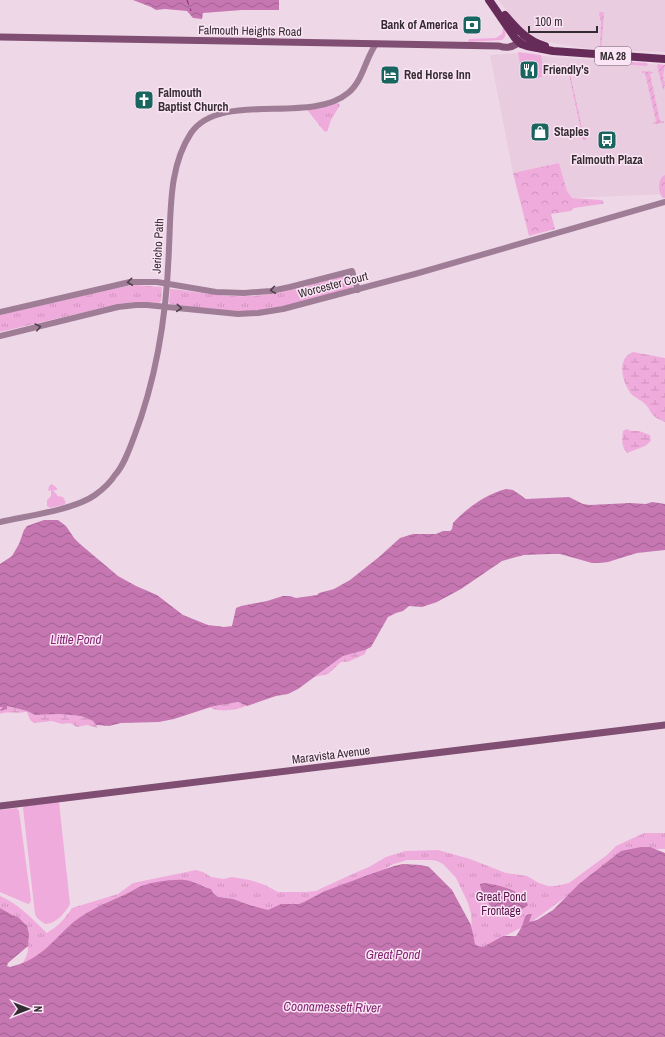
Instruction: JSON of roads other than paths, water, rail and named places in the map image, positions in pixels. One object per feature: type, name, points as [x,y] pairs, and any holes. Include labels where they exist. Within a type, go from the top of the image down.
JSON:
[{"type":"main road","points":[[489,0],[520,38]]},
{"type":"main road","points":[[493,0],[520,38]]},
{"type":"main road","name":"Falmouth Heights Road","points":[[0,37],[499,46],[520,38]]},
{"type":"main road","name":"MA 28","points":[[520,38],[527,46],[547,49],[603,56],[665,59]]},
{"type":"main road","name":"Maravista Avenue","points":[[0,806],[665,725]]},
{"type":"street","name":"Jericho Path","points":[[0,522],[71,506],[86,500],[94,495],[115,476],[132,443],[154,367],[164,307],[175,176],[183,148],[196,127],[214,117],[232,112],[312,107],[336,100],[347,94],[351,89],[363,72],[371,51],[376,44]]},
{"type":"street","name":"Worcester Court","points":[[0,336],[122,307],[142,305],[238,314],[258,313],[294,307],[665,202]]},
{"type":"street","name":"Worcester Court","points":[[0,312],[124,283],[148,282],[216,292],[254,292],[290,287],[352,271],[358,290]]},
{"type":"water","points":[[133,0],[279,0],[279,10],[242,10],[203,13],[202,19],[193,18],[187,11],[165,9],[156,10]]},
{"type":"water","name":"Little Pond","points":[[506,489],[513,490],[526,499],[569,497],[583,504],[590,505],[630,503],[646,504],[652,502],[665,504],[665,550],[637,553],[600,563],[592,563],[560,554],[524,555],[502,561],[461,589],[437,602],[422,607],[409,606],[403,611],[388,617],[371,647],[343,656],[298,689],[288,694],[276,696],[247,706],[238,702],[214,706],[174,719],[159,722],[121,723],[109,726],[96,725],[93,721],[81,716],[59,714],[35,715],[27,711],[7,706],[7,709],[0,710],[3,707],[0,707],[0,564],[12,556],[27,526],[44,520],[58,520],[66,526],[80,544],[118,576],[157,595],[183,615],[208,625],[224,627],[232,626],[236,608],[241,606],[283,596],[296,598],[317,595],[319,593],[334,589],[350,580],[400,538],[413,534],[436,534],[443,531],[450,531],[453,523],[464,512],[491,494]]},
{"type":"water","name":"Great Pond","points":[[641,847],[650,847],[665,853],[665,1037],[0,1037],[0,908],[18,917],[27,926],[29,934],[28,946],[8,963],[7,966],[10,967],[35,957],[48,947],[74,922],[87,913],[101,905],[148,884],[179,880],[188,881],[211,889],[218,897],[233,899],[268,910],[281,904],[299,904],[325,891],[394,866],[403,864],[421,865],[429,867],[452,890],[471,925],[475,944],[483,947],[503,936],[516,936],[527,915],[532,914],[529,922],[537,920],[553,910],[579,884],[621,851]]},
{"type":"water","points":[[485,883],[510,889],[516,892],[528,905],[517,912],[505,915],[497,914],[489,904],[480,887],[480,884]]},
{"type":"place","name":"Bank of America","points":[[472,25]]},
{"type":"place","name":"Friendly's","points":[[529,70]]},
{"type":"place","name":"Red Horse Inn","points":[[390,75]]},
{"type":"place","name":"Falmouth Baptist Church","points":[[144,100]]},
{"type":"place","name":"Staples","points":[[540,132]]},
{"type":"place","name":"Falmouth Plaza","points":[[607,140]]},
{"type":"park label","name":"Great Pond Frontage","points":[[501,904]]},
{"type":"water label","name":"Coonamessett River","points":[[332,1007]]}]
